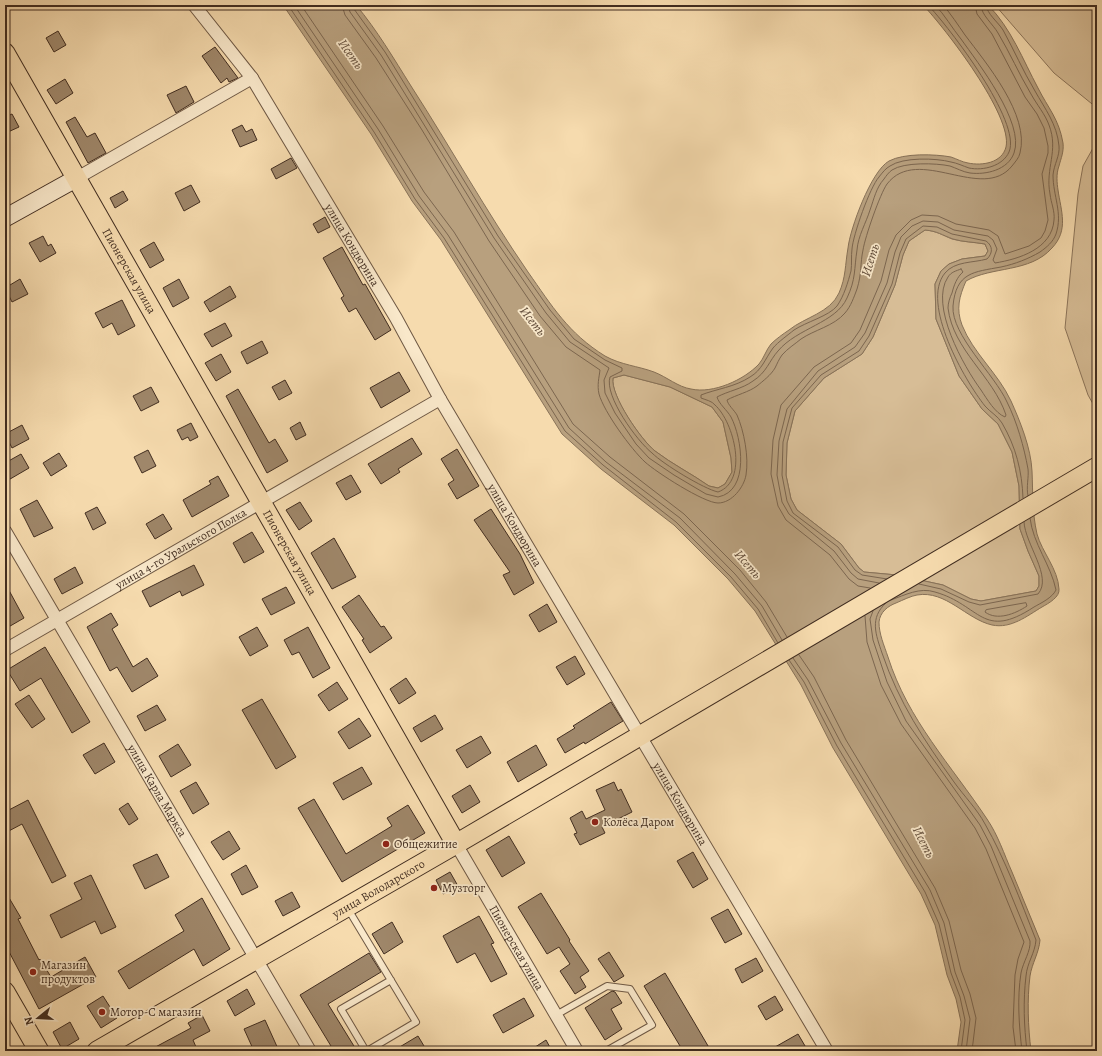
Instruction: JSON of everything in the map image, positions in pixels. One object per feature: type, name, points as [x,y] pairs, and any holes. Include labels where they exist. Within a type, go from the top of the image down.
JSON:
[{"type":"main road","name":"Пионерская улица","points":[[5,52],[456,844]]},
{"type":"main road","points":[[5,218],[77,178]]},
{"type":"main road","name":"улица Володарского","points":[[97,1051],[257,960],[641,736],[1097,467]]},
{"type":"main road","points":[[5,992],[39,1051]]},
{"type":"street","name":"улица Кондюрина","points":[[194,5],[252,78],[396,318],[440,399],[827,1051]]},
{"type":"street","points":[[77,178],[252,78]]},
{"type":"street","name":"улица 4-го Уральского Полка","points":[[5,650],[440,399]]},
{"type":"street","name":"улица Карла Маркса","points":[[5,531],[310,1051]]},
{"type":"street","name":"Пионерская улица","points":[[456,844],[577,1051]]},
{"type":"lane","points":[[347,907],[391,980],[416,1022],[367,1051],[341,1010],[391,980]]},
{"type":"lane","points":[[556,1014],[607,986],[630,989],[652,1026],[606,1051]]},
{"type":"shaded area","points":[[995,5],[1097,5],[1097,108],[1054,73]]},
{"type":"shaded area","points":[[1097,141],[1097,411],[1088,395],[1065,328],[1078,194],[1083,166]]},
{"type":"shaded area","points":[[925,230],[936,232],[956,240],[985,244],[988,251],[985,256],[962,259],[949,264],[941,271],[935,284],[936,319],[959,376],[982,409],[998,424],[1012,452],[1019,486],[1020,529],[1039,576],[1039,586],[1036,591],[981,601],[971,599],[943,585],[897,575],[864,572],[859,568],[841,544],[797,510],[791,499],[786,475],[787,443],[795,411],[824,378],[862,354],[873,337],[895,285],[903,255],[909,241]]},
{"type":"shaded area","points":[[624,375],[670,387],[712,407],[723,422],[731,458],[732,472],[725,484],[718,488],[709,486],[649,446],[628,418],[616,396],[613,386],[613,378]]},
{"type":"water","name":"Исеть","points":[[283,5],[356,5],[392,55],[483,203],[528,272],[553,307],[581,338],[611,359],[654,372],[686,388],[700,390],[718,388],[737,380],[753,370],[759,364],[769,346],[775,340],[795,325],[823,310],[835,300],[843,282],[850,239],[862,201],[875,176],[889,161],[895,158],[911,155],[937,155],[951,157],[966,163],[979,164],[996,160],[1004,152],[1006,147],[1005,133],[999,115],[989,95],[961,52],[923,5],[988,5],[996,14],[1010,34],[1059,127],[1063,149],[1057,178],[1062,213],[1062,227],[1061,234],[1052,248],[1033,262],[976,276],[966,281],[960,298],[959,314],[962,325],[972,345],[1006,391],[1021,426],[1030,453],[1035,526],[1039,541],[1056,574],[1059,592],[1054,600],[1025,618],[999,626],[983,622],[947,601],[937,597],[917,595],[890,606],[885,610],[880,618],[879,626],[888,657],[907,701],[919,722],[991,825],[1001,845],[1040,940],[1031,971],[1028,994],[1031,1051],[957,1051],[961,1022],[956,999],[947,975],[935,925],[921,894],[833,748],[801,685],[755,611],[728,579],[674,525],[601,469],[562,434],[441,240],[412,201],[371,134]],"holes":[[[925,230],[936,232],[957,240],[985,244],[988,251],[985,256],[962,259],[949,264],[941,271],[935,284],[936,319],[959,376],[982,409],[998,424],[1012,452],[1019,486],[1020,529],[1039,576],[1039,586],[1036,591],[981,601],[971,599],[943,585],[897,575],[864,572],[859,568],[841,544],[797,510],[791,499],[786,475],[787,443],[795,411],[824,378],[862,354],[873,337],[895,285],[903,255],[909,241]],[[624,375],[670,387],[712,407],[723,422],[731,458],[732,472],[725,484],[718,488],[709,486],[649,446],[635,428],[616,395],[613,386],[613,378]]]},
{"type":"building","points":[[58,31],[66,45],[54,52],[46,38]]},
{"type":"building","points":[[215,47],[238,78],[229,82],[227,78],[221,83],[202,56]]},
{"type":"building","points":[[65,79],[73,93],[56,104],[47,90]]},
{"type":"building","points":[[186,86],[194,102],[176,113],[167,95]]},
{"type":"building","points":[[12,114],[19,127],[8,132],[5,127],[5,117]]},
{"type":"building","points":[[75,117],[87,137],[95,133],[106,153],[88,163],[66,122]]},
{"type":"building","points":[[242,125],[246,132],[252,129],[257,140],[240,147],[232,130]]},
{"type":"building","points":[[291,158],[297,168],[276,179],[271,169]]},
{"type":"building","points":[[191,185],[200,202],[184,211],[175,193]]},
{"type":"building","points":[[123,191],[128,200],[115,208],[110,198]]},
{"type":"building","points":[[325,217],[330,227],[318,233],[313,224]]},
{"type":"building","points":[[43,236],[48,246],[51,244],[56,253],[40,262],[29,243]]},
{"type":"building","points":[[154,242],[164,260],[150,268],[140,250]]},
{"type":"building","points":[[342,247],[363,285],[365,284],[391,330],[375,340],[356,308],[349,312],[341,298],[344,296],[323,258]]},
{"type":"building","points":[[20,279],[28,294],[12,302],[5,288]]},
{"type":"building","points":[[179,279],[189,298],[173,307],[163,288]]},
{"type":"building","points":[[230,286],[236,297],[210,312],[204,302]]},
{"type":"building","points":[[122,300],[135,326],[118,335],[112,323],[103,328],[95,313]]},
{"type":"building","points":[[225,323],[232,336],[212,347],[204,334]]},
{"type":"building","points":[[262,341],[268,353],[247,364],[241,352]]},
{"type":"building","points":[[221,354],[231,372],[216,381],[205,363]]},
{"type":"building","points":[[399,372],[410,391],[381,408],[370,388]]},
{"type":"building","points":[[285,380],[292,393],[279,400],[272,387]]},
{"type":"building","points":[[151,387],[159,402],[141,411],[133,396]]},
{"type":"building","points":[[238,389],[269,443],[275,439],[288,461],[267,473],[226,396]]},
{"type":"building","points":[[300,422],[306,435],[296,440],[290,428]]},
{"type":"building","points":[[191,423],[198,437],[190,441],[188,437],[182,440],[177,430]]},
{"type":"building","points":[[22,425],[29,439],[12,448],[5,434]]},
{"type":"building","points":[[412,438],[422,454],[398,469],[400,472],[381,484],[368,464]]},
{"type":"building","points":[[457,449],[479,486],[457,499],[448,484],[454,480],[441,459]]},
{"type":"building","points":[[148,450],[156,466],[142,473],[134,457]]},
{"type":"building","points":[[59,453],[67,466],[51,476],[43,463]]},
{"type":"building","points":[[21,454],[29,468],[5,482],[5,463]]},
{"type":"building","points":[[351,475],[361,492],[346,500],[336,483]]},
{"type":"building","points":[[218,476],[229,496],[192,517],[183,500],[211,484],[209,481]]},
{"type":"building","points":[[37,500],[53,528],[34,537],[20,509]]},
{"type":"building","points":[[300,502],[312,521],[299,530],[286,510]]},
{"type":"building","points":[[97,507],[106,523],[93,530],[85,513]]},
{"type":"building","points":[[491,509],[520,554],[534,583],[514,595],[503,575],[510,572],[474,520]]},
{"type":"building","points":[[163,514],[172,529],[155,539],[146,524]]},
{"type":"building","points":[[252,532],[264,552],[244,563],[233,543]]},
{"type":"building","points":[[334,538],[356,577],[332,589],[311,553]]},
{"type":"building","points":[[194,565],[204,585],[182,596],[180,591],[150,607],[142,591]]},
{"type":"building","points":[[75,567],[83,583],[62,594],[54,579]]},
{"type":"building","points":[[5,583],[24,618],[5,629]]},
{"type":"building","points":[[286,587],[295,603],[271,615],[262,599]]},
{"type":"building","points":[[359,595],[381,627],[384,626],[392,638],[370,653],[362,640],[364,639],[342,607]]},
{"type":"building","points":[[547,604],[557,622],[539,632],[529,615]]},
{"type":"building","points":[[111,613],[118,625],[112,629],[133,667],[147,658],[158,676],[132,692],[117,667],[110,671],[87,627]]},
{"type":"building","points":[[257,627],[268,646],[250,656],[239,637]]},
{"type":"building","points":[[308,627],[330,668],[313,678],[299,652],[292,655],[284,640]]},
{"type":"building","points":[[45,647],[90,722],[72,733],[41,678],[20,691],[7,670]]},
{"type":"building","points":[[575,656],[585,674],[567,685],[556,667]]},
{"type":"building","points":[[406,678],[416,693],[399,704],[390,689]]},
{"type":"building","points":[[337,682],[348,699],[329,711],[318,695]]},
{"type":"building","points":[[29,695],[45,719],[32,728],[15,704]]},
{"type":"building","points":[[262,699],[296,757],[276,769],[242,710]]},
{"type":"building","points":[[611,702],[623,721],[585,744],[584,742],[565,753],[557,739],[575,728],[573,726]]},
{"type":"building","points":[[157,705],[166,720],[145,731],[137,716]]},
{"type":"building","points":[[435,715],[443,729],[421,742],[413,728]]},
{"type":"building","points":[[359,718],[371,736],[349,749],[338,732]]},
{"type":"building","points":[[481,736],[491,753],[467,768],[456,750]]},
{"type":"building","points":[[104,743],[115,762],[95,774],[83,755]]},
{"type":"building","points":[[178,744],[191,765],[171,777],[159,756]]},
{"type":"building","points":[[536,745],[547,765],[518,782],[507,762]]},
{"type":"building","points":[[362,767],[372,784],[343,800],[333,783]]},
{"type":"building","points":[[196,782],[209,804],[193,814],[180,791]]},
{"type":"building","points":[[614,782],[618,791],[621,789],[632,812],[602,827],[605,833],[580,845],[574,834],[577,833],[570,818],[582,811],[586,819],[605,810],[596,790]]},
{"type":"building","points":[[470,785],[480,802],[462,813],[452,796]]},
{"type":"building","name":"Общежитие","points":[[314,799],[346,854],[392,826],[387,818],[408,805],[425,833],[342,882],[298,808]]},
{"type":"building","points":[[28,800],[66,876],[52,883],[22,824],[5,833],[5,812]]},
{"type":"building","points":[[128,803],[138,819],[129,825],[119,809]]},
{"type":"building","points":[[229,831],[240,849],[223,860],[211,842]]},
{"type":"building","points":[[509,836],[525,863],[502,877],[486,850]]},
{"type":"building","points":[[693,852],[708,879],[693,888],[677,861]]},
{"type":"building","points":[[157,854],[169,877],[145,889],[133,865]]},
{"type":"building","points":[[246,865],[258,887],[242,895],[231,874]]},
{"type":"building","points":[[450,872],[458,886],[443,894],[436,880]]},
{"type":"building","points":[[91,875],[116,927],[101,934],[95,921],[61,938],[50,915],[82,899],[74,883]]},
{"type":"building","points":[[5,891],[21,918],[18,919],[39,960],[40,959],[51,977],[85,957],[96,977],[39,1009],[5,944]]},
{"type":"building","points":[[292,892],[300,907],[283,916],[275,901]]},
{"type":"building","points":[[541,893],[570,940],[569,941],[589,971],[580,977],[586,987],[575,994],[560,971],[570,964],[559,947],[547,954],[518,907]]},
{"type":"building","points":[[202,898],[230,949],[203,966],[194,949],[129,989],[118,971],[184,931],[175,915]]},
{"type":"building","points":[[728,909],[742,934],[725,943],[711,918]]},
{"type":"building","points":[[479,916],[494,943],[491,944],[507,974],[491,982],[475,953],[457,963],[443,936]]},
{"type":"building","points":[[392,922],[403,942],[384,954],[372,934]]},
{"type":"building","points":[[609,952],[624,976],[614,982],[598,959]]},
{"type":"building","points":[[369,953],[381,972],[328,1004],[357,1051],[334,1051],[300,995]]},
{"type":"building","points":[[756,958],[763,971],[742,983],[735,969]]},
{"type":"building","points":[[665,973],[711,1051],[683,1051],[644,986]]},
{"type":"building","points":[[247,989],[255,1004],[235,1016],[227,1001]]},
{"type":"building","points":[[612,991],[615,992],[622,1003],[611,1009],[622,1029],[605,1040],[585,1008]]},
{"type":"building","name":"Мотор-С магазин","points":[[103,996],[117,1018],[101,1028],[87,1006]]},
{"type":"building","points":[[775,996],[783,1010],[766,1020],[758,1006]]},
{"type":"building","points":[[524,998],[534,1016],[503,1033],[493,1015]]},
{"type":"building","points":[[202,1015],[210,1031],[193,1040],[196,1051],[148,1051],[191,1028],[188,1023]]},
{"type":"building","points":[[265,1020],[279,1051],[254,1051],[244,1029]]},
{"type":"building","points":[[70,1022],[79,1039],[62,1049],[53,1032]]},
{"type":"building","points":[[798,1034],[808,1051],[768,1051]]},
{"type":"building","points":[[418,1036],[427,1051],[393,1051]]},
{"type":"building","points":[[546,1040],[552,1051],[529,1051]]},
{"type":"place","name":"Колёса Даром","points":[[595,822]]},
{"type":"place","name":"Общежитие","points":[[386,844]]},
{"type":"place","name":"Музторг","points":[[434,888]]},
{"type":"place","name":"Магазин продуктов","points":[[33,972]]},
{"type":"place","name":"Мотор-С магазин","points":[[102,1012]]}]
